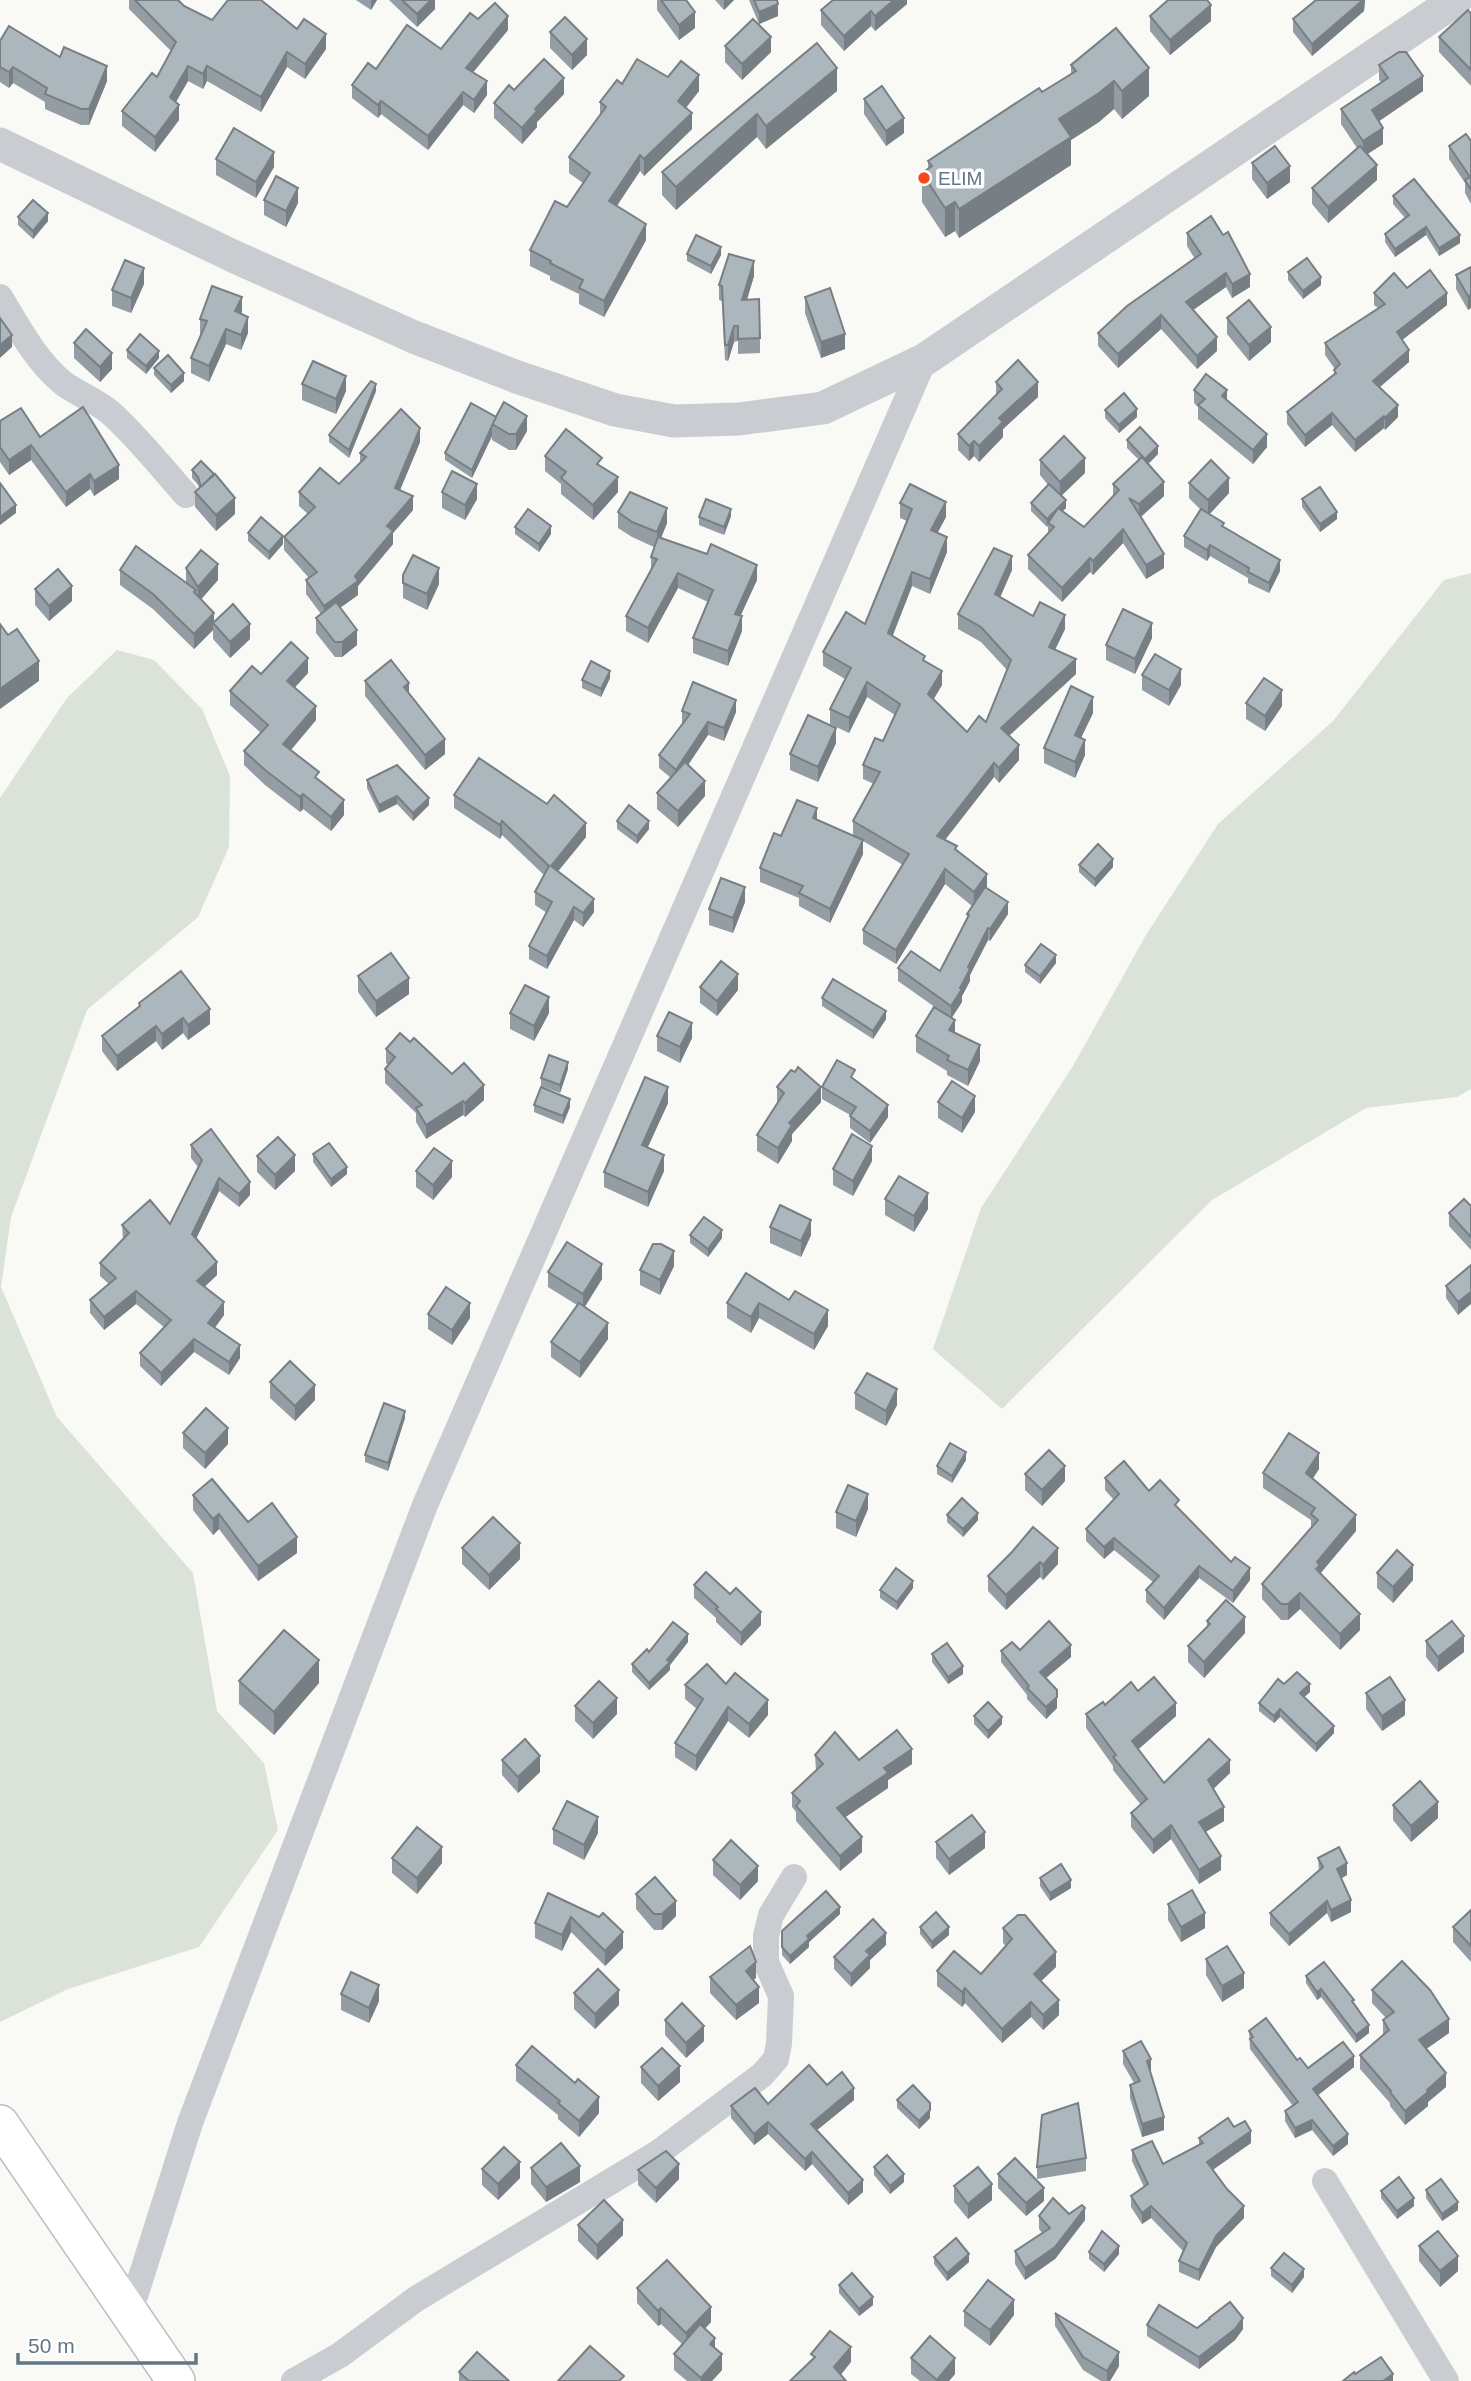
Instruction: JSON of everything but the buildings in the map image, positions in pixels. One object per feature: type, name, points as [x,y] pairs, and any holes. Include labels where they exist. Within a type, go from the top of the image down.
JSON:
[{"type":"main road","points":[[0,2124],[176,2381]]},
{"type":"street","points":[[0,144],[235,257],[414,337],[517,377],[615,410],[674,421],[739,419],[823,408],[924,360],[1456,0]]},
{"type":"street","points":[[0,297],[21,332],[52,373],[67,386],[100,404],[186,495]]},
{"type":"street","points":[[129,2315],[190,2123],[425,1504],[924,360]]},
{"type":"street","points":[[294,2381],[340,2355],[416,2299],[658,2153],[762,2075],[776,2059],[781,1996],[766,1962],[766,1936],[771,1915],[794,1877]]},
{"type":"street","points":[[1325,2181],[1446,2381]]},
{"type":"shaded area","points":[[1471,573],[1471,1089],[1457,1097],[1366,1108],[1212,1200],[1002,1409],[933,1349],[981,1208],[1073,1066],[1146,935],[1218,824],[1333,721],[1444,580]]},
{"type":"shaded area","points":[[117,650],[154,660],[202,709],[230,776],[229,847],[198,917],[87,1010],[11,1217],[1,1287],[57,1417],[193,1573],[217,1711],[264,1763],[278,1830],[199,1947],[68,1989],[0,2022],[0,798],[67,698]]},
{"type":"place","name":"ELIM","points":[[924,178]]}]
